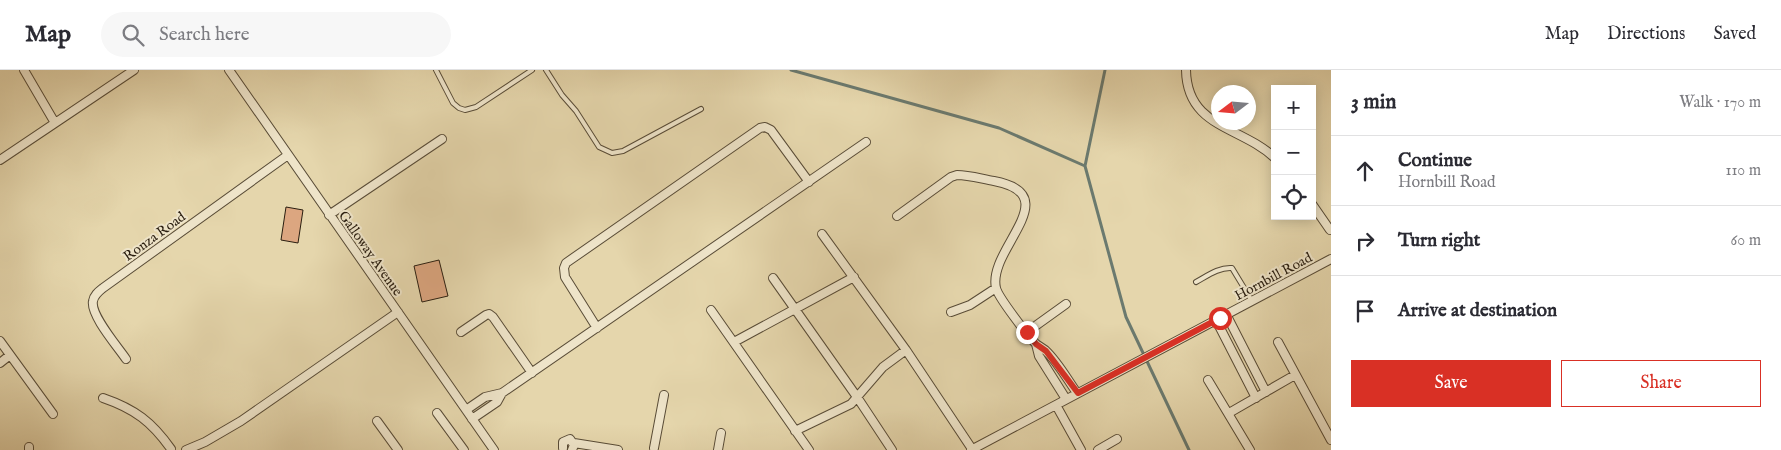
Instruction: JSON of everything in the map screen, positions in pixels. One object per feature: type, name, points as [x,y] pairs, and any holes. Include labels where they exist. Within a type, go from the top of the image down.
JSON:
[{"type":"street","points":[[24,70],[55,123]]},
{"type":"street","points":[[0,160],[134,70]]},
{"type":"street","name":"Galloway Avenue","points":[[229,70],[494,450]]},
{"type":"street","points":[[1186,70],[1192,98],[1205,115],[1215,123],[1254,142],[1271,155]]},
{"type":"street","points":[[597,328],[565,277],[564,268],[566,263],[719,156],[760,128],[765,127],[771,130],[809,182]]},
{"type":"street","points":[[329,215],[442,139]]},
{"type":"street","points":[[466,410],[485,397],[502,393],[866,142]]},
{"type":"street","name":"Ronza Road","points":[[126,359],[95,312],[93,302],[95,296],[102,288],[288,155]]},
{"type":"street","points":[[897,216],[951,177],[957,175],[1003,183],[1018,189],[1024,194],[1027,204],[1025,211],[998,267],[995,278],[996,288],[999,295],[1036,344],[1046,351],[1078,393]]},
{"type":"street","points":[[1316,208],[1330,230]]},
{"type":"street","points":[[822,234],[906,350],[972,450]]},
{"type":"street","name":"Hornbill Road","points":[[972,450],[1331,259]]},
{"type":"street","points":[[734,342],[854,277]]},
{"type":"street","points":[[773,278],[858,398],[892,450]]},
{"type":"street","points":[[951,312],[970,304],[996,288]]},
{"type":"street","points":[[1027,332],[1066,304]]},
{"type":"street","points":[[711,310],[809,450]]},
{"type":"street","points":[[186,450],[241,422],[398,312]]},
{"type":"street","points":[[461,332],[489,314],[494,317],[532,372]]},
{"type":"street","name":"Hornbill Road","points":[[1226,314],[1266,392]]},
{"type":"street","points":[[1216,320],[1256,398]]},
{"type":"street","points":[[0,341],[53,414]]},
{"type":"street","points":[[1278,342],[1331,440]]},
{"type":"street","points":[[1036,344],[1039,356],[1066,399]]},
{"type":"street","points":[[1233,353],[1243,348]]},
{"type":"street","points":[[795,431],[843,408],[858,398],[883,367],[906,350]]},
{"type":"street","points":[[0,363],[10,355]]},
{"type":"street","points":[[1229,414],[1295,375]]},
{"type":"street","points":[[1208,380],[1250,450]]},
{"type":"street","points":[[472,420],[497,402],[502,393]]},
{"type":"street","points":[[654,449],[664,395]]},
{"type":"street","points":[[103,398],[130,408],[147,420],[173,450]]},
{"type":"street","points":[[1056,405],[1081,450]]},
{"type":"street","points":[[437,413],[459,448]]},
{"type":"street","points":[[378,421],[398,450]]},
{"type":"street","points":[[718,450],[721,433]]},
{"type":"street","points":[[562,449],[563,442],[567,439],[572,440],[573,446],[618,450]]},
{"type":"street","points":[[1098,450],[1117,439]]},
{"type":"lane","points":[[436,70],[453,103],[458,108],[465,110],[476,108],[532,70]]},
{"type":"lane","points":[[546,70],[599,147],[612,153],[623,151],[700,110]]},
{"type":"lane","points":[[1196,282],[1211,273],[1227,267],[1232,268],[1252,301]]},
{"type":"building","points":[[286,207],[303,210],[298,243],[281,240]]},
{"type":"building","points":[[439,260],[448,296],[422,302],[414,266]]},
{"type":"waterway","points":[[791,70],[999,128],[1085,166]]},
{"type":"waterway","points":[[1105,70],[1085,166],[1126,317],[1189,450]]},
{"type":"route","points":[[1027,332],[1036,344],[1046,351],[1078,393],[1220,318]]}]
